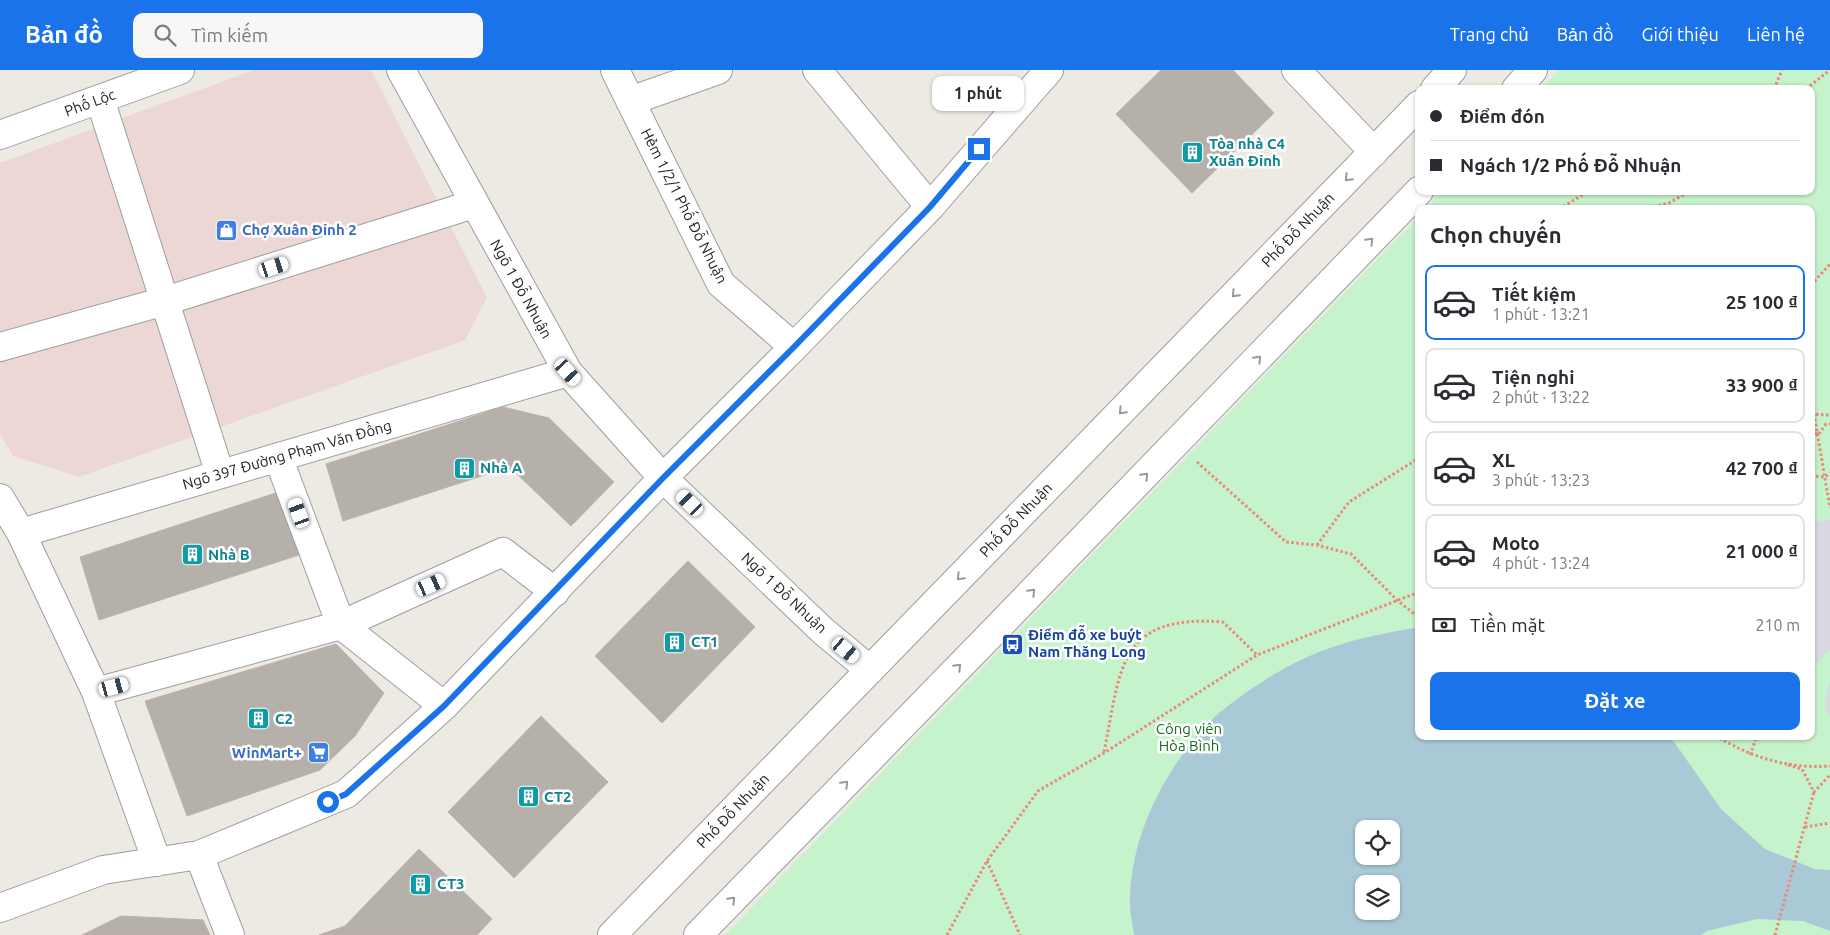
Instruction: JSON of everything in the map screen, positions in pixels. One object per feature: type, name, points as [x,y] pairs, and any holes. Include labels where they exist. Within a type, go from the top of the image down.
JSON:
[{"type":"street","name":"Phố Lộc","points":[[0,135],[180,70]]},
{"type":"street","name":"Ngõ 1 Đỗ Nhuận","points":[[401,70],[568,372],[663,478],[823,631],[870,670]]},
{"type":"street","name":"Hẻm 1/2/1 Phố Đỗ Nhuận","points":[[615,70],[721,284],[794,347]]},
{"type":"street","points":[[630,101],[718,70]]},
{"type":"street","points":[[817,70],[930,207]]},
{"type":"street","points":[[1296,70],[1374,152]]},
{"type":"street","points":[[1520,85],[1533,70]]},
{"type":"street","points":[[0,908],[103,870],[199,855],[346,794],[444,706],[663,478],[930,207],[1041,73]]},
{"type":"street","points":[[100,99],[220,474]]},
{"type":"street","name":"Phố Đỗ Nhuận","points":[[612,935],[1415,109]]},
{"type":"street","points":[[698,935],[1177,443],[1415,195]]},
{"type":"street","points":[[0,347],[164,301],[474,204]]},
{"type":"street","name":"Ngõ 397 Đường Phạm Văn Đồng","points":[[8,519],[220,474],[568,372]]},
{"type":"street","points":[[278,457],[341,625],[444,706]]},
{"type":"street","points":[[8,519],[96,692],[157,862]]},
{"type":"street","points":[[96,692],[341,625],[503,552],[555,592]]},
{"type":"street","points":[[199,855],[230,935]]},
{"type":"path","points":[[1776,85],[1782,70]]},
{"type":"path","points":[[1811,85],[1830,70]]},
{"type":"path","points":[[1565,205],[1582,195]]},
{"type":"path","points":[[1661,205],[1669,203],[1683,195]]},
{"type":"path","points":[[1815,281],[1830,264]]},
{"type":"path","points":[[1815,414],[1830,416]]},
{"type":"path","points":[[1815,422],[1830,508]]},
{"type":"path","points":[[1818,435],[1826,424],[1830,424]]},
{"type":"path","points":[[1177,443],[1286,542],[1317,545],[1351,554],[1415,615]]},
{"type":"path","points":[[1317,545],[1349,502],[1415,461]]},
{"type":"path","points":[[1815,476],[1825,477],[1830,473]]},
{"type":"path","points":[[947,935],[986,861],[1038,791],[1104,753],[1257,655],[1415,594]]},
{"type":"path","points":[[1104,753],[1121,667],[1129,650],[1154,630],[1180,623],[1223,622],[1257,655]]},
{"type":"path","points":[[1722,740],[1750,755],[1802,769],[1814,792]]},
{"type":"path","points":[[1750,755],[1756,740]]},
{"type":"path","points":[[1775,762],[1830,766]]},
{"type":"path","points":[[1775,935],[1814,792],[1830,775]]},
{"type":"path","points":[[1805,827],[1830,823]]},
{"type":"path","points":[[986,861],[1020,935]]},
{"type":"shaded area","name":"Chợ Xuân Đỉnh 2","points":[[254,70],[371,70],[487,298],[465,340],[79,477],[13,456],[0,434],[0,163]]},
{"type":"shaded area","points":[[1830,519],[1830,650],[1815,664],[1815,523]]},
{"type":"shaded area","points":[[1830,680],[1830,715],[1827,715],[1825,703]]},
{"type":"green space","name":"Công viên Hòa Bình","points":[[1559,70],[1830,70],[1830,935],[725,935],[1415,220],[1415,740],[1815,740],[1815,205],[1429,205],[1438,195],[1815,195],[1815,85],[1545,85]]},
{"type":"water","points":[[1415,628],[1415,740],[1673,740],[1721,809],[1765,849],[1815,869],[1830,870],[1830,931],[1803,921],[1757,919],[1707,931],[1701,935],[1134,935],[1130,909],[1131,881],[1135,857],[1150,811],[1161,788],[1188,747],[1223,710],[1265,680],[1319,652],[1375,635]]},
{"type":"building","name":"Tòa nhà C4 Xuân Đỉnh","points":[[1161,70],[1233,70],[1274,113],[1192,193],[1116,114]]},
{"type":"building","name":"Nhà A","points":[[503,407],[549,418],[614,482],[571,526],[515,472],[494,472],[343,521],[326,464]]},
{"type":"building","name":"Nhà B","points":[[285,490],[305,553],[99,620],[80,557]]},
{"type":"building","name":"CT1","points":[[688,561],[755,627],[662,723],[595,656]]},
{"type":"building","name":"C2","points":[[336,644],[384,693],[355,736],[320,770],[187,816],[145,701]]},
{"type":"building","name":"CT2","points":[[541,716],[608,782],[514,878],[448,812]]},
{"type":"building","name":"CT3","points":[[419,849],[492,919],[477,935],[319,935],[345,926]]},
{"type":"building","points":[[121,916],[203,920],[210,935],[82,935]]},
{"type":"place","name":"Tòa nhà C4 Xuân Đỉnh","points":[[1193,153]]},
{"type":"place","name":"Chợ Xuân Đỉnh 2","points":[[226,230]]},
{"type":"place","name":"Nhà A","points":[[464,468]]},
{"type":"place","name":"Nhà B","points":[[192,555]]},
{"type":"place","name":"CT1","points":[[675,642]]},
{"type":"place","name":"Điểm đỗ xe buýt Nam Thăng Long","points":[[1012,644]]},
{"type":"place","name":"C2","points":[[259,719]]},
{"type":"place","name":"WinMart+","points":[[318,753]]},
{"type":"place","name":"CT2","points":[[528,797]]},
{"type":"place","name":"CT3","points":[[421,884]]},
{"type":"route","points":[[328,802],[346,794],[444,706],[663,478],[930,207],[979,149]]}]
